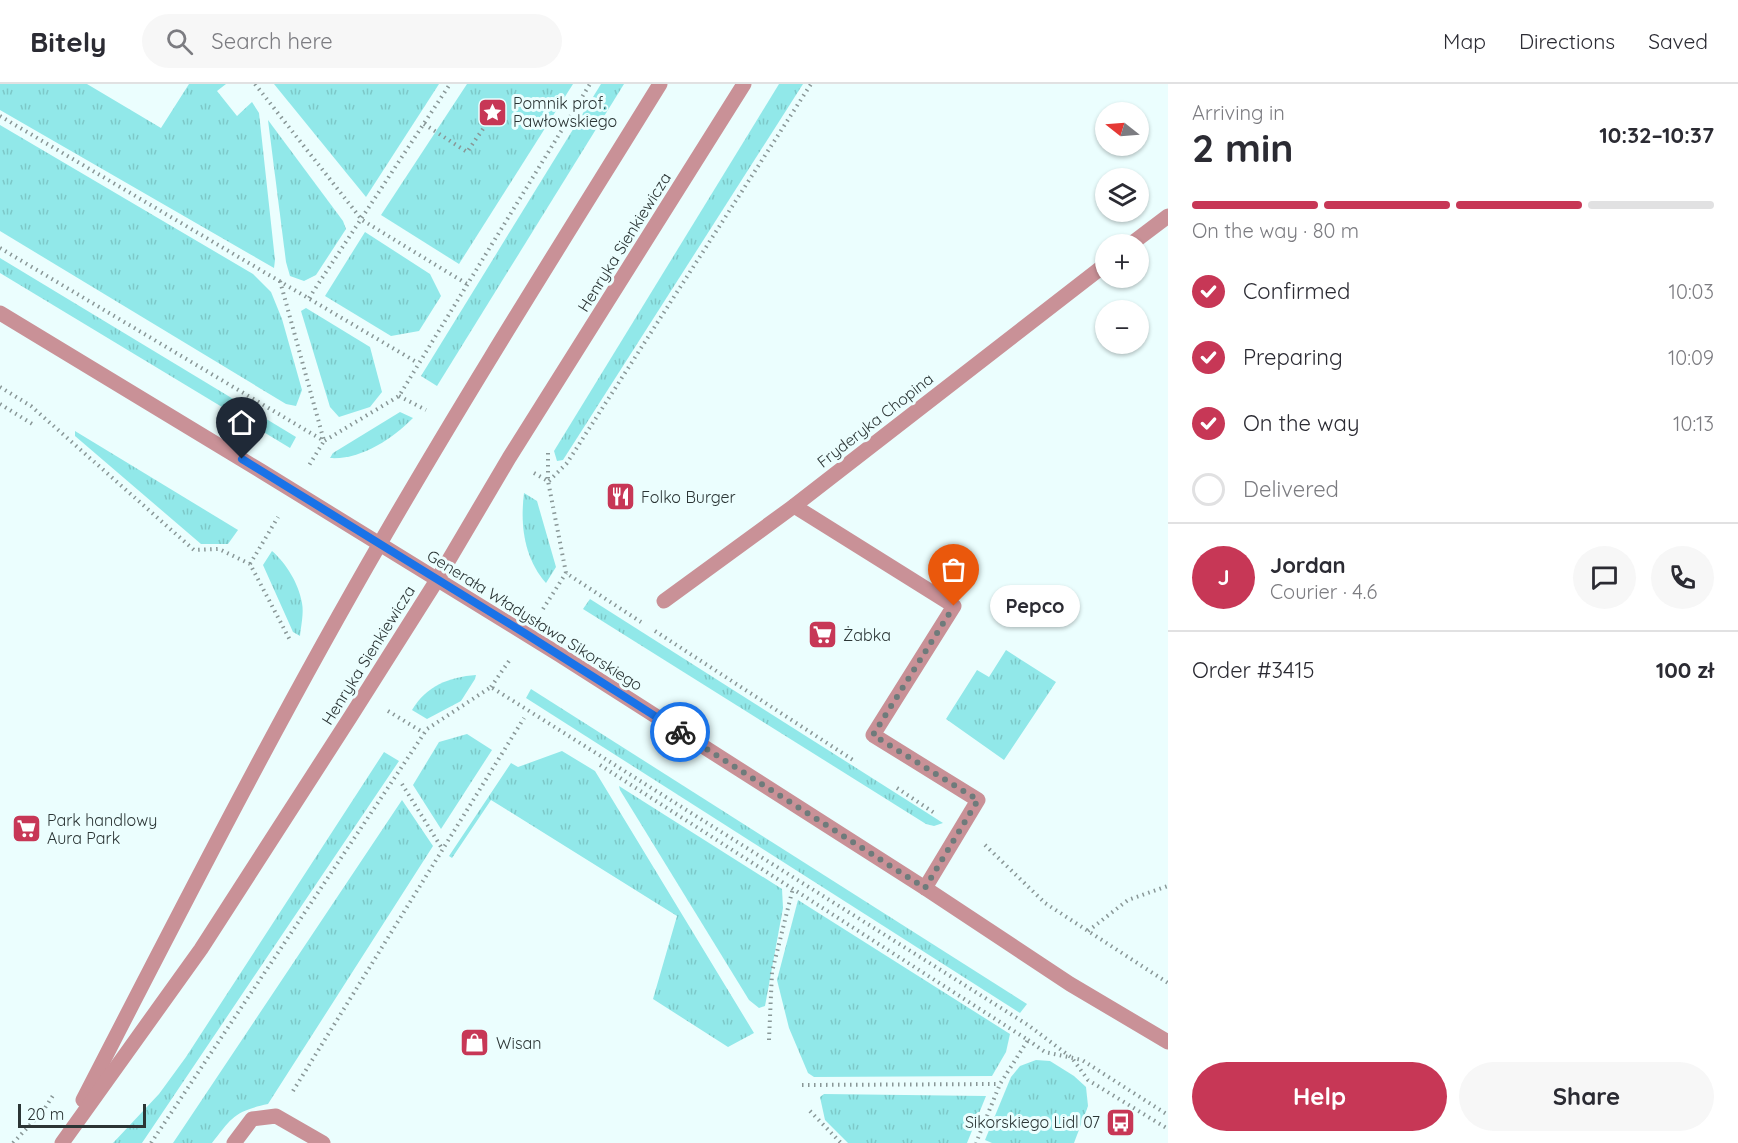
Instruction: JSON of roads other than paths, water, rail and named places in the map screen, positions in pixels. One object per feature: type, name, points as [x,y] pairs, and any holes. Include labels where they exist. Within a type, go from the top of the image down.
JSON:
[{"type":"street","name":"Henryka Sienkiewicza","points":[[62,1143],[268,743],[380,543],[450,424],[660,84]]},
{"type":"street","name":"Henryka Sienkiewicza","points":[[62,1143],[201,949],[351,716],[509,458],[744,84]]},
{"type":"street","points":[[1144,234],[1168,216]]},
{"type":"street","name":"Fryderyka Chopina","points":[[664,601],[794,506],[1095,273]]},
{"type":"street","name":"Generała Władysława Sikorskiego","points":[[0,313],[560,655],[925,888],[1070,984],[1168,1042]]},
{"type":"street","points":[[794,506],[954,606],[873,735],[978,800],[925,888]]},
{"type":"street","points":[[234,1143],[252,1119],[276,1116],[323,1143]]},
{"type":"place","name":"Pomnik prof. Pawłowskiego","points":[[492,112]]},
{"type":"place","name":"Folko Burger","points":[[620,497]]},
{"type":"place","name":"Pepco","points":[[954,606]]},
{"type":"place","name":"Żabka","points":[[822,635]]},
{"type":"place","name":"Park handlowy Aura Park","points":[[26,829]]},
{"type":"place","name":"Wisan","points":[[475,1043]]},
{"type":"place","name":"Sikorskiego Lidl 07","points":[[1121,1122]]}]
